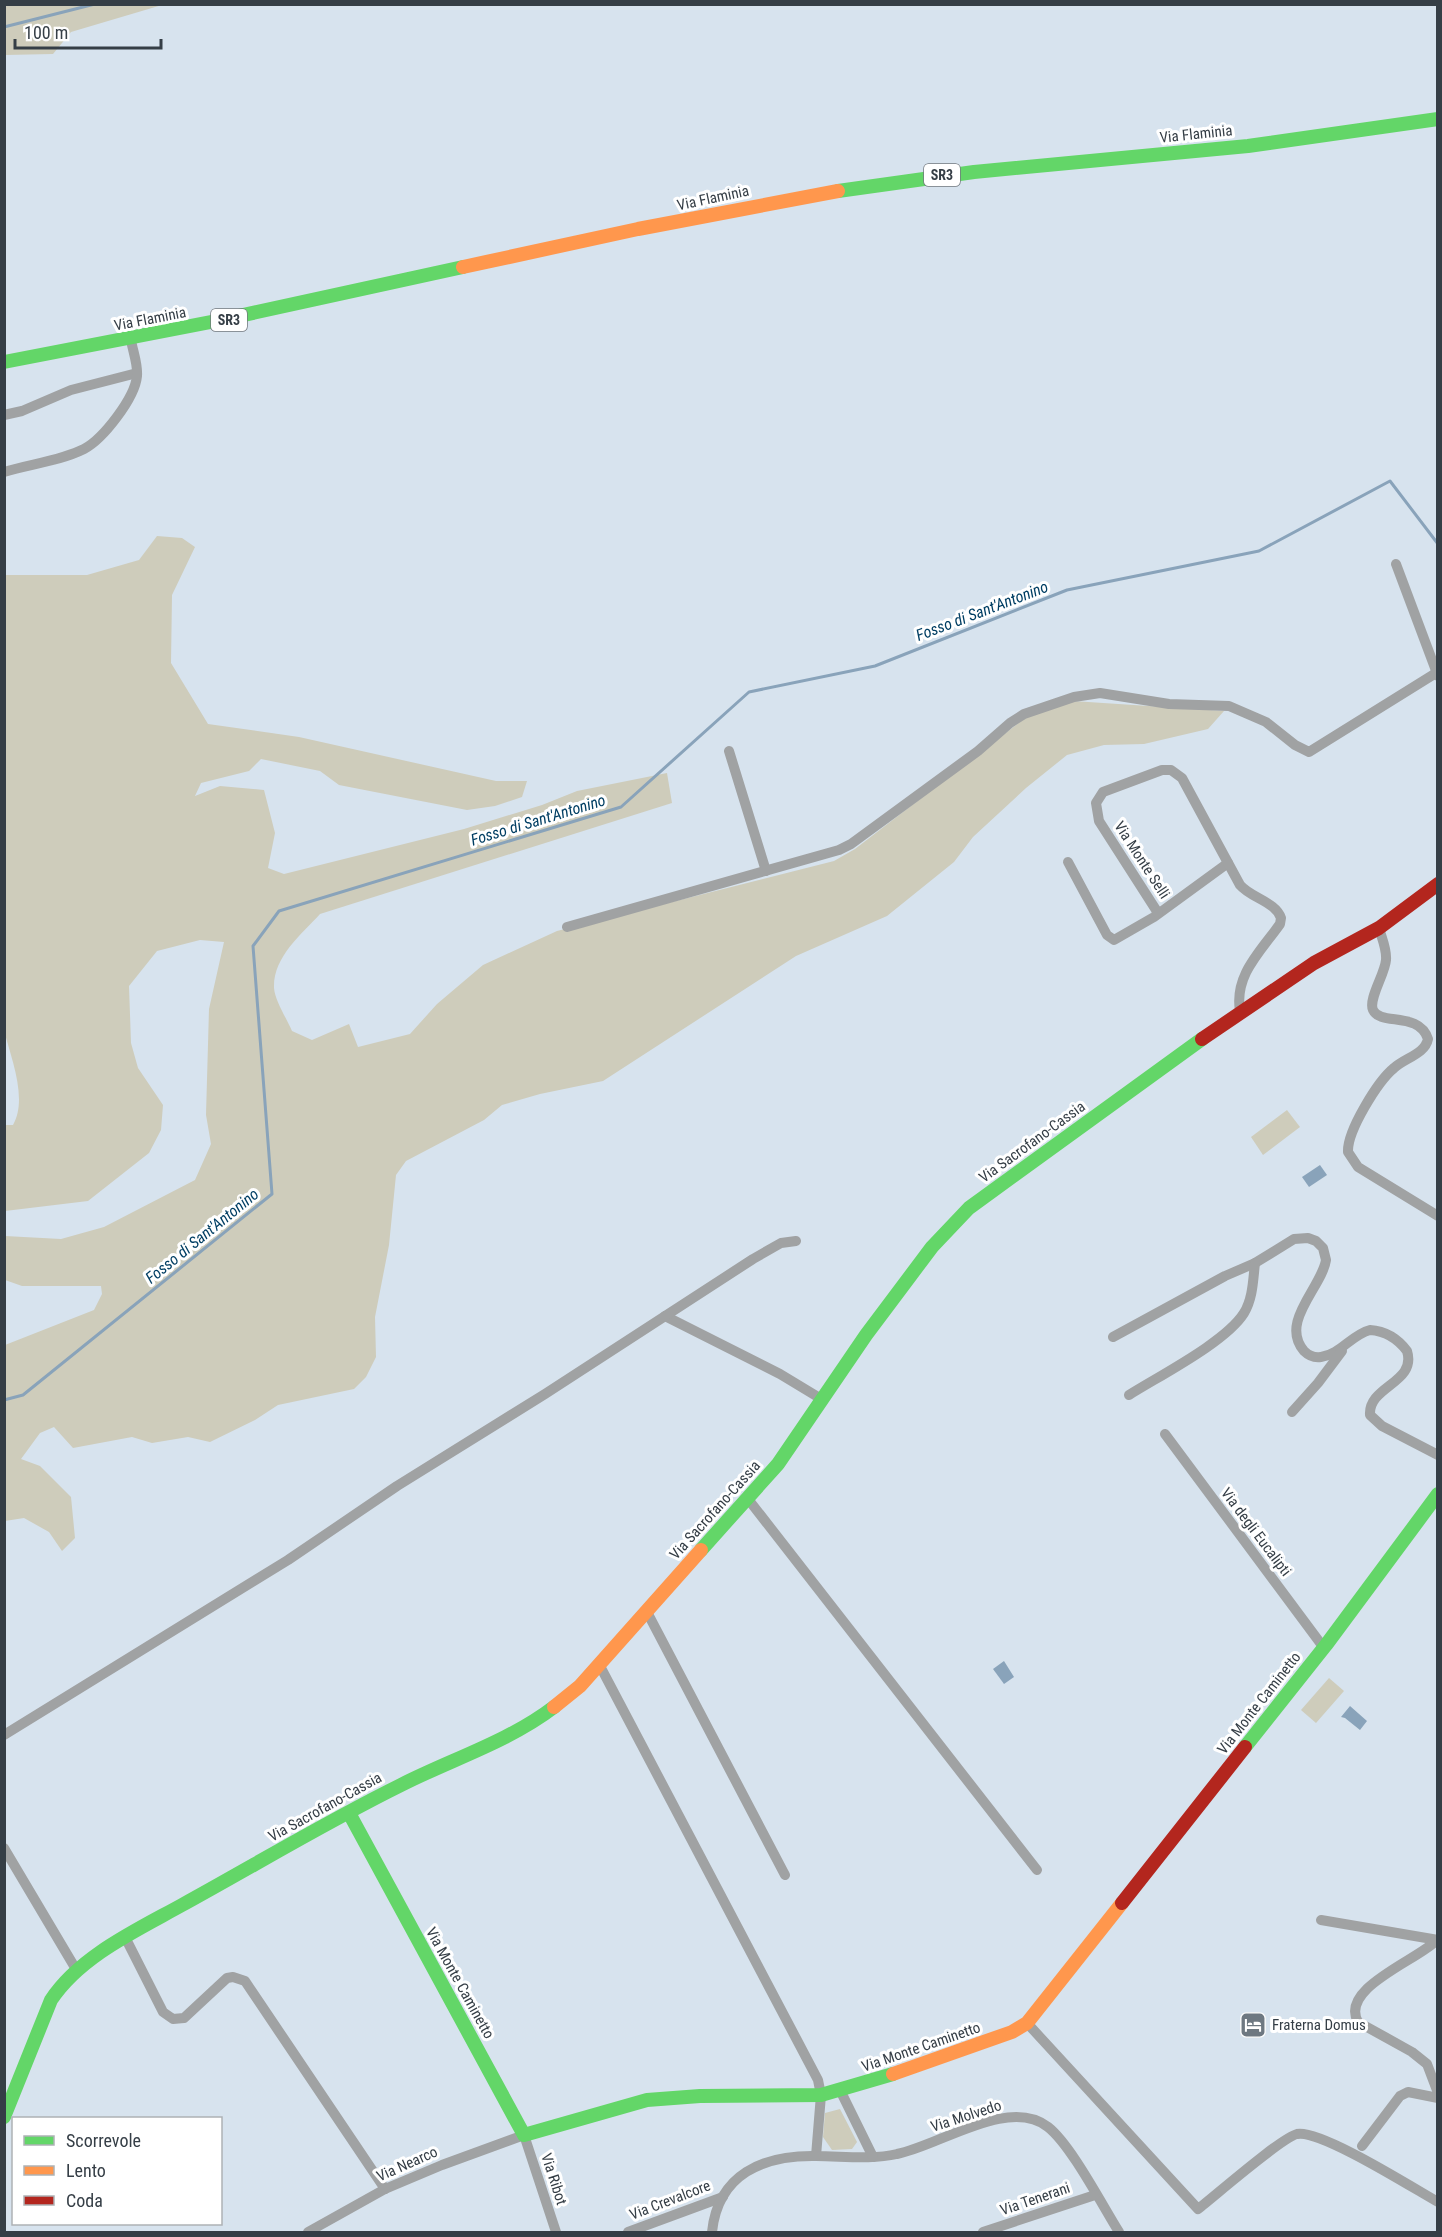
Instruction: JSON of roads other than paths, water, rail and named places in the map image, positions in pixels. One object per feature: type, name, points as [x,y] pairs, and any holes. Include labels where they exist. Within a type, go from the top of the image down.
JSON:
[{"type":"street","name":"Via Flaminia","points":[[4,363],[130,340],[682,221],[868,186],[1019,167],[1223,149],[1437,119]]},
{"type":"street","points":[[4,472],[76,452],[96,441],[116,418],[136,383],[137,373],[130,340]]},
{"type":"street","points":[[4,415],[22,411],[72,390],[137,373]]},
{"type":"street","points":[[567,927],[825,855],[851,844],[978,751],[1010,723],[1046,705],[1100,693],[1169,704],[1229,706],[1266,722],[1295,745],[1309,752],[1437,674],[1395,564]]},
{"type":"street","points":[[729,751],[766,871]]},
{"type":"street","name":"Via Monte Selli","points":[[1158,914],[1100,821],[1096,802],[1103,792],[1162,770],[1177,773],[1182,778],[1246,892],[1275,907],[1281,918],[1280,924],[1254,958],[1240,986],[1238,996],[1240,1011]]},
{"type":"street","name":"Via Monte Selli","points":[[1068,862],[1111,939],[1119,938],[1158,914],[1228,863]]},
{"type":"street","name":"Via Sacrofano-Cassia","points":[[4,2117],[48,2006],[61,1985],[77,1971],[125,1937],[413,1778],[511,1734],[551,1708],[600,1666],[783,1458],[866,1335],[932,1248],[969,1208],[1240,1011],[1314,963],[1379,928],[1416,903],[1437,884]]},
{"type":"street","points":[[1379,928],[1386,951],[1386,962],[1372,1001],[1372,1009],[1377,1014],[1417,1024],[1428,1039],[1422,1050],[1401,1062],[1384,1078],[1352,1130],[1348,1152],[1358,1167],[1437,1216]]},
{"type":"street","points":[[1113,1337],[1220,1278],[1255,1263],[1294,1239],[1308,1238],[1320,1244],[1325,1252],[1326,1264],[1302,1309],[1298,1341],[1305,1351],[1314,1357],[1323,1357],[1344,1348]]},
{"type":"street","points":[[4,1735],[288,1560],[397,1486],[774,1246],[786,1241],[796,1241]]},
{"type":"street","points":[[1129,1395],[1219,1338],[1239,1320],[1250,1301],[1255,1263]]},
{"type":"street","points":[[665,1316],[771,1369],[823,1400]]},
{"type":"street","points":[[1292,1412],[1318,1383],[1344,1348],[1360,1334],[1370,1330],[1393,1338],[1405,1348],[1409,1355],[1406,1372],[1375,1398],[1370,1415],[1382,1426],[1437,1455]]},
{"type":"street","name":"Via degli Eucalipti","points":[[1165,1434],[1324,1648]]},
{"type":"street","name":"Via Monte Caminetto","points":[[349,1813],[524,2135],[647,2100],[680,2097],[821,2095],[840,2090],[925,2065],[1012,2032],[1027,2023],[1324,1648],[1437,1494]]},
{"type":"street","points":[[748,1499],[1036,1870]]},
{"type":"street","points":[[647,1612],[785,1875]]},
{"type":"street","points":[[600,1666],[818,2080],[821,2095],[816,2156]]},
{"type":"street","points":[[4,1848],[77,1971]]},
{"type":"street","points":[[1321,1920],[1437,1940]]},
{"type":"street","points":[[125,1937],[163,2012],[173,2019],[184,2018],[227,1978],[233,1977],[245,1981],[386,2189]]},
{"type":"street","points":[[1437,1940],[1426,1951],[1370,1984],[1357,2000],[1354,2015],[1358,2022],[1412,2052],[1427,2064],[1437,2093]]},
{"type":"street","points":[[1027,2023],[1198,2209],[1285,2140],[1304,2134],[1325,2140],[1437,2202]]},
{"type":"street","points":[[840,2090],[873,2157]]},
{"type":"street","points":[[1362,2146],[1400,2096],[1408,2092],[1437,2098]]},
{"type":"street","name":"Via Molvedo","points":[[816,2156],[873,2157],[907,2152],[992,2121],[1013,2116],[1030,2118],[1047,2126],[1061,2140],[1119,2232]]},
{"type":"street","name":"Via Nearco","points":[[308,2232],[386,2189],[442,2165],[524,2135]]},
{"type":"street","name":"Via Ribot","points":[[524,2135],[556,2232]]},
{"type":"street","name":"Via Crevalcore","points":[[712,2232],[723,2196],[740,2175],[759,2164],[792,2157],[816,2156]]},
{"type":"street","name":"Via Tenerani","points":[[983,2232],[1095,2195]]},
{"type":"street","name":"Via Crevalcore","points":[[628,2232],[723,2196]]},
{"type":"water","points":[[1320,1165],[1327,1175],[1309,1187],[1302,1177]]},
{"type":"water","points":[[1004,1661],[1014,1677],[1004,1684],[993,1669]]},
{"type":"water","points":[[1350,1706],[1367,1721],[1360,1730],[1341,1717]]},
{"type":"waterway","points":[[4,27],[95,4]]},
{"type":"waterway","name":"Fosso di Sant'Antonino","points":[[4,1400],[23,1395],[272,1194],[253,946],[279,911],[621,807],[749,692],[875,666],[1067,590],[1259,551],[1390,481],[1438,544]]},
{"type":"place","name":"Fraterna Domus","points":[[1253,2025]]}]
